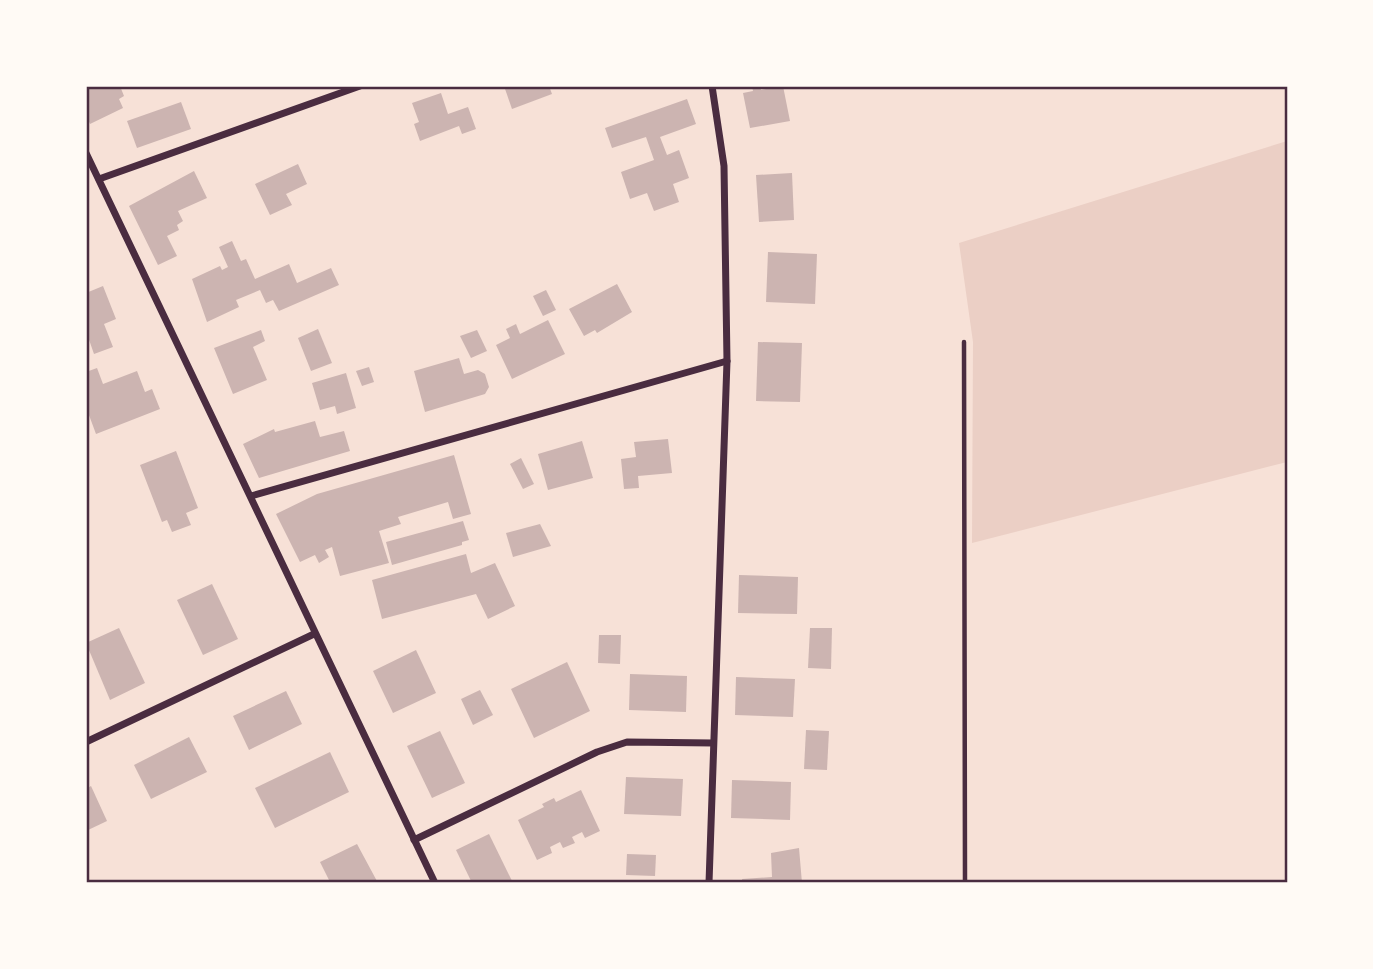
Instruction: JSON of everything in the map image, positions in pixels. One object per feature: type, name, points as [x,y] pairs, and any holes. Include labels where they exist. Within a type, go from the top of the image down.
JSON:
[{"type":"street","points":[[99,179],[360,86]]},
{"type":"street","points":[[709,883],[727,361],[724,166],[712,86]]},
{"type":"street","points":[[86,153],[435,883]]},
{"type":"street","points":[[251,496],[727,361]]},
{"type":"street","points":[[86,742],[314,634]]},
{"type":"street","points":[[414,840],[597,752],[627,742],[713,743]]},
{"type":"path","points":[[964,342],[965,883]]},
{"type":"shaded area","points":[[1287,141],[1287,462],[972,543],[973,342],[959,243]]},
{"type":"building","points":[[86,86],[120,86],[124,96],[119,99],[123,108],[90,124],[86,115]]},
{"type":"building","points":[[504,86],[549,86],[552,94],[512,109]]},
{"type":"building","points":[[752,86],[760,86],[761,90],[783,86],[790,121],[750,128],[743,93],[753,91]]},
{"type":"building","points":[[441,93],[448,114],[468,107],[476,129],[462,134],[459,126],[420,141],[414,124],[419,122],[412,103]]},
{"type":"building","points":[[687,99],[696,124],[660,137],[667,155],[679,150],[689,178],[673,184],[679,202],[654,211],[647,193],[630,199],[621,172],[654,160],[646,137],[612,148],[605,128]]},
{"type":"building","points":[[181,102],[191,129],[137,148],[127,121]]},
{"type":"building","points":[[298,164],[307,184],[286,194],[292,205],[270,215],[255,184]]},
{"type":"building","points":[[194,171],[207,198],[178,211],[183,221],[177,225],[179,230],[167,236],[177,256],[158,265],[129,206]]},
{"type":"building","points":[[792,173],[794,220],[759,222],[756,175]]},
{"type":"building","points":[[232,241],[241,261],[246,259],[255,279],[289,264],[297,283],[331,268],[339,285],[279,311],[273,300],[266,303],[260,290],[236,300],[239,307],[207,322],[192,279],[220,266],[222,270],[228,267],[219,247]]},
{"type":"building","points":[[768,252],[817,254],[815,304],[766,302]]},
{"type":"building","points":[[617,284],[632,312],[597,333],[595,330],[584,336],[569,309]]},
{"type":"building","points":[[103,286],[116,319],[104,324],[113,347],[94,354],[86,331],[86,293]]},
{"type":"building","points":[[546,290],[556,310],[543,316],[533,296]]},
{"type":"building","points":[[548,320],[565,354],[512,379],[496,345],[510,338],[506,329],[516,324],[520,334]]},
{"type":"building","points":[[318,329],[332,363],[311,371],[298,338]]},
{"type":"building","points":[[261,330],[265,341],[253,347],[267,380],[233,394],[214,348]]},
{"type":"building","points":[[477,330],[487,351],[471,358],[460,336]]},
{"type":"building","points":[[758,342],[802,343],[800,402],[756,401]]},
{"type":"building","points":[[459,358],[464,374],[478,370],[485,374],[489,387],[485,394],[425,412],[414,371]]},
{"type":"building","points":[[369,367],[374,382],[362,386],[356,371]]},
{"type":"building","points":[[97,368],[103,384],[137,371],[145,392],[152,389],[160,409],[96,434],[86,407],[86,372]]},
{"type":"building","points":[[346,373],[356,408],[337,414],[335,406],[320,410],[312,383]]},
{"type":"building","points":[[315,421],[320,437],[344,431],[350,451],[259,478],[243,444],[274,429],[275,432]]},
{"type":"building","points":[[668,439],[672,473],[638,476],[639,488],[624,489],[621,459],[636,457],[634,442]]},
{"type":"building","points":[[582,441],[593,478],[548,490],[538,454]]},
{"type":"building","points":[[176,451],[198,508],[186,513],[191,525],[172,532],[167,520],[162,522],[140,465]]},
{"type":"building","points":[[454,455],[471,514],[453,519],[448,502],[398,517],[401,524],[379,531],[389,563],[340,576],[332,547],[325,550],[329,557],[319,563],[315,555],[300,562],[276,514],[317,494]]},
{"type":"building","points":[[521,458],[534,484],[523,489],[510,464]]},
{"type":"building","points":[[463,521],[469,540],[462,542],[462,545],[392,565],[386,542]]},
{"type":"building","points":[[540,524],[551,546],[513,557],[506,533]]},
{"type":"building","points":[[466,554],[471,573],[495,563],[515,606],[488,619],[476,594],[382,619],[372,580]]},
{"type":"building","points":[[739,575],[798,577],[797,614],[738,613]]},
{"type":"building","points":[[212,584],[238,639],[203,655],[177,600]]},
{"type":"building","points":[[119,628],[145,683],[110,700],[86,643]]},
{"type":"building","points":[[810,628],[832,628],[831,669],[808,668]]},
{"type":"building","points":[[599,635],[621,635],[620,664],[598,663]]},
{"type":"building","points":[[416,650],[436,693],[393,713],[373,671]]},
{"type":"building","points":[[567,662],[590,711],[534,738],[511,689]]},
{"type":"building","points":[[630,674],[687,676],[686,712],[629,710]]},
{"type":"building","points":[[736,677],[795,679],[793,717],[735,715]]},
{"type":"building","points":[[480,690],[493,715],[473,725],[461,699]]},
{"type":"building","points":[[286,691],[302,724],[249,750],[233,716]]},
{"type":"building","points":[[806,730],[829,731],[827,770],[804,769]]},
{"type":"building","points":[[440,731],[465,783],[432,798],[407,746]]},
{"type":"building","points":[[189,737],[207,772],[151,799],[134,765]]},
{"type":"building","points":[[330,752],[349,792],[275,828],[255,788]]},
{"type":"building","points":[[626,777],[683,779],[681,816],[624,814]]},
{"type":"building","points":[[732,780],[791,782],[790,820],[731,818]]},
{"type":"building","points":[[91,786],[107,821],[86,831],[86,789]]},
{"type":"building","points":[[581,790],[600,831],[585,838],[582,832],[572,837],[575,843],[563,848],[560,842],[550,847],[552,853],[537,860],[518,820],[544,807],[542,804],[554,798],[556,802]]},
{"type":"building","points":[[489,834],[513,883],[472,883],[456,850]]},
{"type":"building","points":[[357,844],[378,883],[322,883],[329,880],[320,862]]},
{"type":"building","points":[[799,848],[802,883],[743,883],[742,879],[772,877],[771,853]]},
{"type":"building","points":[[627,854],[656,855],[655,876],[626,875]]}]
